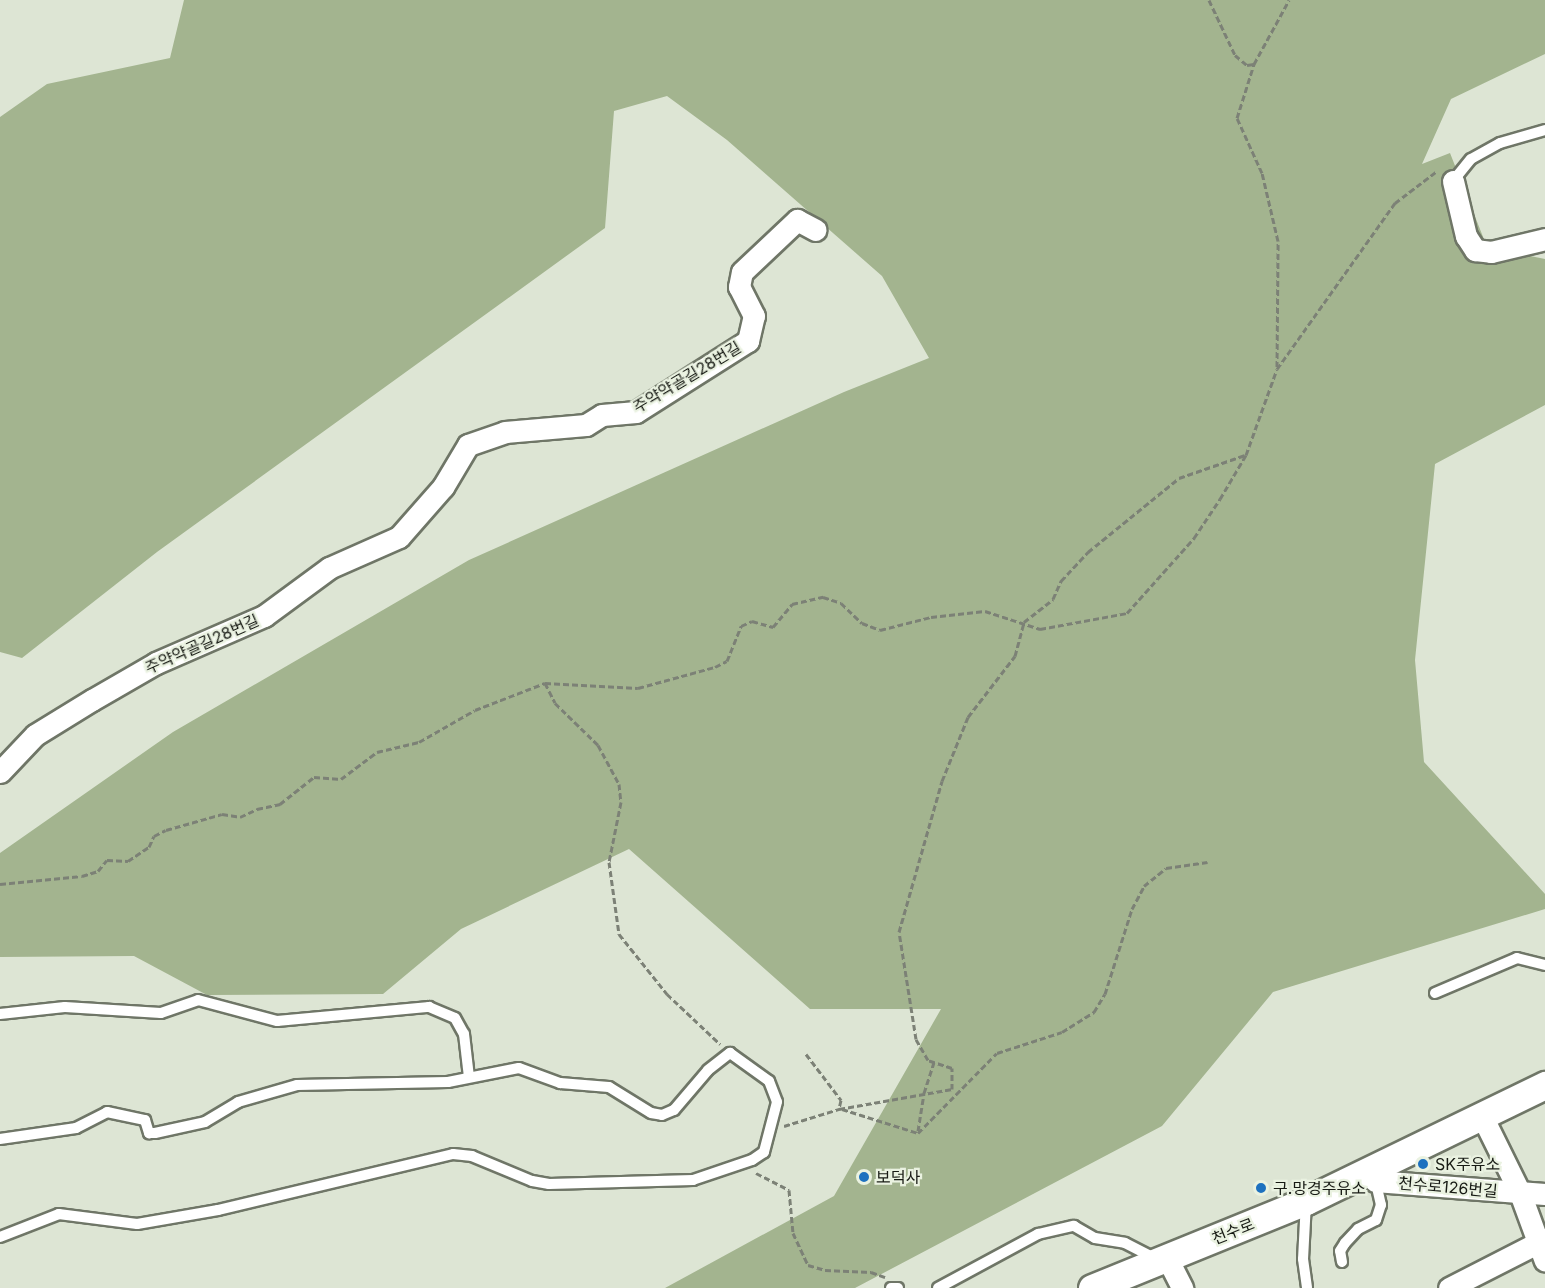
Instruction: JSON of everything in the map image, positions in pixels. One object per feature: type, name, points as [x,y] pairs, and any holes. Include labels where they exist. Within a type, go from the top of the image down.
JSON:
[{"type":"street","points":[[1453,181],[1466,236],[1475,250],[1491,252],[1545,239]]},
{"type":"street","name":"주약약골길28번길","points":[[0,772],[35,735],[92,700],[156,663],[264,616],[329,568],[399,537],[443,488],[468,445],[506,432],[586,425],[602,415],[636,412],[748,341],[754,316],[739,287],[742,272],[797,220],[816,230]]},
{"type":"street","name":"천수로","points":[[1092,1288],[1373,1174],[1545,1085]]},
{"type":"street","name":"천수로126번길","points":[[1482,1116],[1542,1240],[1545,1261]]},
{"type":"street","name":"천수로126번길","points":[[1373,1174],[1520,1193]]},
{"type":"street","points":[[1520,1193],[1545,1194]]},
{"type":"street","points":[[1449,1288],[1542,1240]]},
{"type":"street","points":[[1164,1259],[1182,1288]]},
{"type":"lane","points":[[1453,181],[1471,159],[1500,143],[1545,130]]},
{"type":"lane","points":[[1435,993],[1517,958],[1545,965]]},
{"type":"lane","points":[[0,1014],[65,1007],[161,1013],[198,1000],[278,1021],[429,1006],[454,1018],[464,1034],[469,1077]]},
{"type":"lane","points":[[0,1139],[76,1128],[107,1112],[145,1120],[149,1133],[155,1133],[205,1122],[238,1102],[297,1085],[448,1082],[519,1068],[560,1083],[609,1087],[651,1113],[662,1115],[674,1110],[708,1070],[730,1053],[769,1081],[777,1102],[772,1130],[764,1152],[752,1160],[693,1180],[549,1184],[532,1181],[472,1156],[453,1154],[218,1210],[137,1224],[59,1214],[0,1237]]},
{"type":"lane","points":[[1342,1262],[1340,1251],[1345,1243],[1358,1229],[1376,1220],[1381,1206],[1373,1174]]},
{"type":"lane","points":[[1306,1201],[1303,1259],[1307,1288]]},
{"type":"lane","points":[[938,1288],[1038,1234],[1074,1226],[1095,1238],[1125,1243],[1164,1259]]},
{"type":"path","points":[[1209,0],[1235,56],[1247,65],[1254,64]]},
{"type":"path","points":[[1277,369],[1278,241],[1262,173],[1237,118],[1254,64],[1289,0]]},
{"type":"path","points":[[0,884],[82,876],[98,871],[107,860],[128,861],[166,830],[222,814],[240,817],[280,804],[314,777],[341,779],[377,752],[419,742],[476,710],[545,683],[638,688],[692,675],[727,661],[741,626],[752,621],[773,627],[792,604],[823,597],[841,603],[862,623],[880,630],[932,617],[985,611],[1040,629],[1127,613],[1206,522],[1246,455],[1277,369],[1395,203],[1431,172],[1440,172],[1453,181]]},
{"type":"path","points":[[772,1130],[839,1108],[952,1089],[952,1068],[934,1064],[923,1055],[916,1039],[900,947],[901,921],[952,751],[977,701],[1015,656],[1024,622],[1053,599],[1061,581],[1088,552],[1179,477],[1246,455]]},
{"type":"path","points":[[545,683],[555,703],[598,745],[619,784],[621,802],[609,862],[620,934],[667,994],[730,1053]]},
{"type":"path","points":[[918,1133],[997,1053],[1062,1032],[1094,1012],[1105,994],[1132,909],[1144,886],[1166,868],[1208,861]]},
{"type":"path","points":[[806,1054],[840,1100],[839,1108]]},
{"type":"path","points":[[918,1133],[924,1093],[934,1064]]},
{"type":"path","points":[[839,1108],[918,1133]]},
{"type":"path","points":[[756,1174],[789,1190],[793,1233],[808,1265],[825,1270],[871,1272],[889,1278],[894,1288]]},
{"type":"green space","points":[[184,0],[1545,0],[1545,54],[1451,99],[1422,164],[1450,153],[1487,247],[1545,259],[1545,405],[1435,464],[1415,660],[1424,762],[1545,894],[1545,909],[1273,992],[1162,1126],[855,1288],[665,1288],[834,1196],[941,1009],[810,1009],[629,849],[461,929],[383,994],[207,995],[134,956],[0,957],[0,853],[173,732],[469,560],[844,392],[929,358],[882,276],[727,140],[667,96],[614,111],[605,228],[157,552],[22,658],[0,652],[0,117],[47,84],[170,58]]},
{"type":"place","name":"SK주유소","points":[[1423,1164]]},
{"type":"place","name":"보덕사","points":[[864,1177]]},
{"type":"place","name":"구.망경주유소","points":[[1261,1188]]}]
